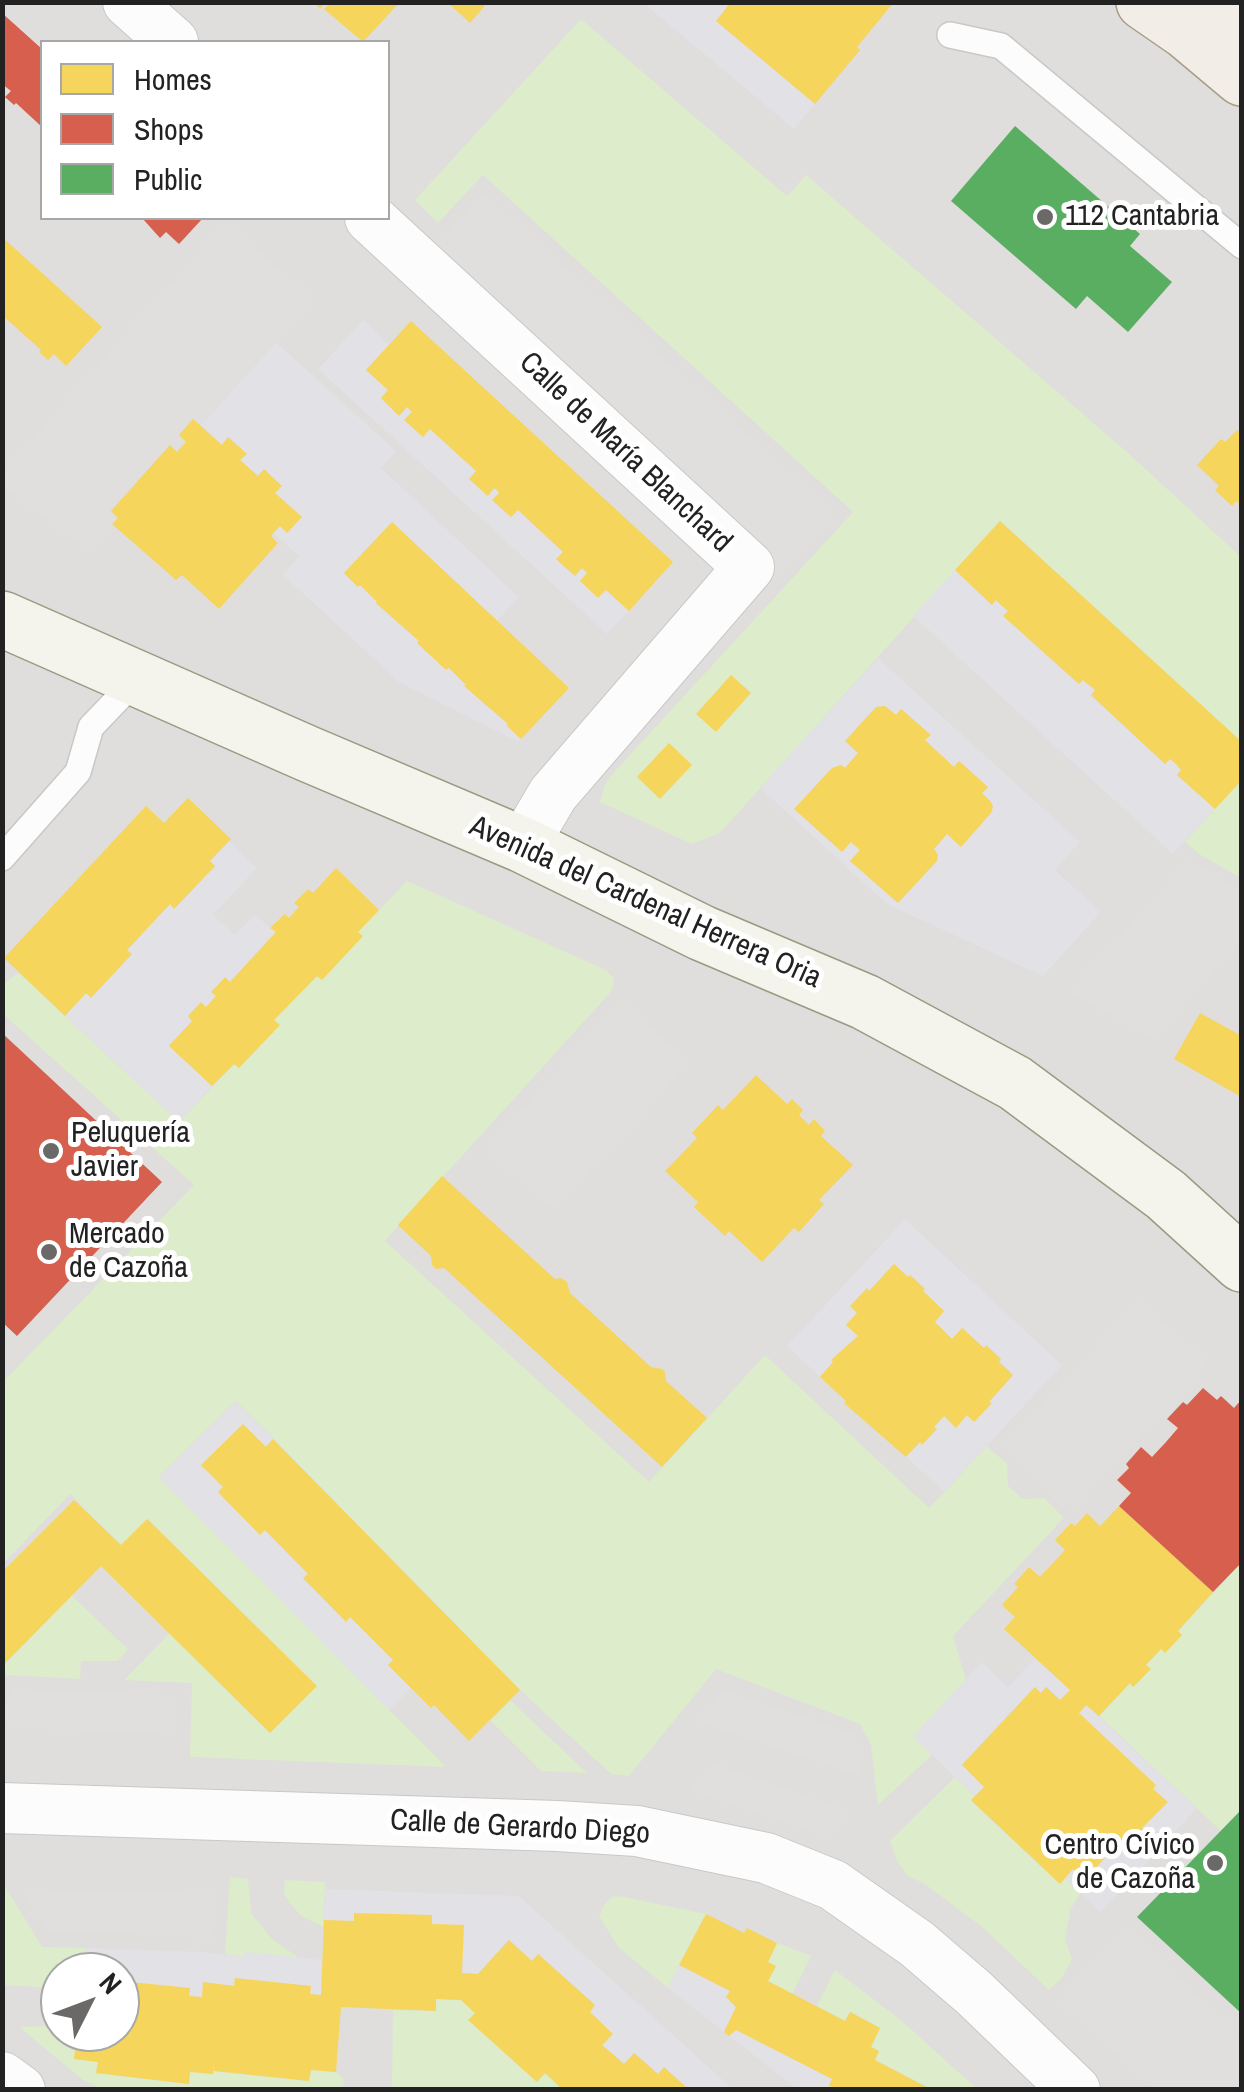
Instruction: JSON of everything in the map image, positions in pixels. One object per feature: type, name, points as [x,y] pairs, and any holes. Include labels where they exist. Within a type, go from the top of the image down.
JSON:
[{"type":"main road","points":[[1144,2],[1242,78]]},
{"type":"main road","points":[[1222,2],[1242,17]]},
{"type":"main road","name":"Avenida del Cardenal Herrera Oria","points":[[2,620],[523,845],[702,933],[865,1002],[1014,1084],[1166,1194],[1242,1264]]},
{"type":"street","points":[[128,2],[171,40]]},
{"type":"street","name":"Calle de María Blanchard","points":[[372,220],[750,568],[553,794],[523,845]]},
{"type":"street","name":"Calle de Gerardo Diego","points":[[2,1808],[637,1831],[766,1858],[833,1885],[916,1944],[974,1992],[1075,2090]]},
{"type":"street","points":[[2,2077],[20,2090]]},
{"type":"lane","points":[[950,35],[1002,46],[1242,246]]},
{"type":"lane","points":[[2,858],[78,772],[91,726],[137,679]]},
{"type":"shaded area","points":[[3,3],[1241,3],[1241,2089],[3,2089]]},
{"type":"shaded area","points":[[643,3],[731,3],[716,21],[815,104],[794,129]]},
{"type":"shaded area","points":[[484,194],[834,514],[773,581],[426,256]]},
{"type":"shaded area","points":[[226,223],[314,299],[201,425],[193,420],[179,435],[186,442],[177,452],[169,445],[111,510],[118,518],[88,550],[3,485],[3,473]]},
{"type":"shaded area","points":[[363,320],[389,345],[366,369],[388,390],[381,399],[399,415],[407,407],[412,412],[405,419],[423,436],[430,429],[476,471],[469,479],[487,496],[494,488],[497,490],[493,501],[510,517],[518,510],[563,552],[557,560],[574,576],[582,568],[587,573],[580,581],[606,590],[629,611],[607,634],[318,369]]},
{"type":"shaded area","points":[[276,342],[396,451],[381,468],[519,597],[497,621],[392,522],[344,573],[508,724],[521,739],[518,742],[399,682],[283,575],[299,556],[273,533],[280,526],[287,533],[301,516],[275,493],[281,485],[264,469],[258,476],[240,460],[246,453],[229,438],[222,445],[201,425]]},
{"type":"shaded area","points":[[955,570],[991,605],[996,600],[1008,611],[1004,616],[1078,684],[1083,680],[1095,690],[1091,696],[1165,764],[1170,759],[1176,764],[1181,770],[1177,775],[1215,809],[1173,854],[913,616]]},
{"type":"shaded area","points":[[878,658],[1080,842],[1055,870],[1101,912],[1043,976],[887,904],[760,788]],"holes":[[[885,706],[896,715],[901,709],[930,734],[925,740],[954,767],[959,761],[987,787],[982,793],[993,807],[961,846],[947,834],[934,849],[936,861],[898,903],[851,861],[860,850],[851,842],[842,852],[795,809],[832,768],[845,768],[858,753],[845,741],[876,707]]]},
{"type":"shaded area","points":[[229,841],[257,868],[213,915],[235,935],[255,915],[276,932],[230,982],[225,978],[218,984],[211,992],[216,996],[206,1007],[201,1003],[188,1016],[192,1021],[169,1045],[212,1086],[179,1122],[65,1016],[86,993],[91,997],[131,955],[127,950],[170,904],[175,909],[215,866],[210,861]]},
{"type":"shaded area","points":[[1189,861],[1241,890],[1241,941],[1153,1038],[1069,992]]},
{"type":"shaded area","points":[[622,1001],[690,1062],[554,1210],[486,1149]]},
{"type":"shaded area","points":[[905,1219],[1062,1365],[944,1492],[906,1457],[944,1416],[956,1427],[967,1415],[975,1421],[1013,1375],[986,1346],[962,1328],[952,1339],[935,1322],[944,1311],[911,1275],[908,1277],[894,1264],[850,1306],[857,1313],[846,1325],[858,1336],[820,1377],[787,1346]]},
{"type":"shaded area","points":[[1141,1301],[1208,1363],[1073,1508],[1004,1445]]},
{"type":"shaded area","points":[[236,1401],[274,1438],[266,1447],[243,1424],[201,1466],[223,1487],[218,1492],[260,1535],[265,1530],[308,1574],[303,1579],[345,1621],[350,1617],[393,1660],[389,1665],[411,1688],[389,1710],[159,1477]]},
{"type":"shaded area","points":[[1035,1658],[1070,1690],[1060,1700],[1046,1687],[1041,1693],[1034,1687],[962,1764],[984,1787],[975,1796],[913,1737],[982,1662],[1008,1687]]},
{"type":"shaded area","points":[[14,1689],[176,1696],[175,1735],[3,1726],[3,1701]]},
{"type":"shaded area","points":[[723,1691],[856,1734],[859,1775],[696,1721]]},
{"type":"shaded area","points":[[1086,1705],[1197,1808],[1101,1912],[1065,1878],[1073,1869],[1085,1880],[1118,1844],[1128,1852],[1146,1832],[1142,1828],[1167,1802],[1079,1713]]},
{"type":"shaded area","points":[[715,1764],[848,1811],[824,1835],[688,1789]]},
{"type":"shaded area","points":[[22,1889],[215,1895],[214,1937],[48,1932]]},
{"type":"shaded area","points":[[325,1889],[519,1896],[733,2089],[689,2089],[665,2068],[658,2074],[635,2053],[624,2064],[602,2045],[613,2034],[590,2012],[595,2005],[539,1954],[532,1961],[508,1940],[478,1974],[462,1973],[463,1925],[432,1924],[432,1915],[324,1920]]},
{"type":"shaded area","points":[[1126,1929],[1241,2036],[1241,2089],[1155,2089],[1060,2001]]},
{"type":"shaded area","points":[[86,1948],[244,1957],[245,1952],[322,1960],[321,1995],[310,1994],[310,1986],[236,1978],[234,1986],[204,1982],[202,1997],[189,1996],[189,1988],[140,1983],[140,1952],[86,1952]]},
{"type":"shaded area","points":[[679,1965],[730,1991],[736,2007],[724,2032],[668,1988]]},
{"type":"shaded area","points":[[736,2030],[832,2079],[829,2085],[834,2089],[797,2089],[729,2036]]},
{"type":"green space","points":[[581,19],[787,196],[806,175],[1127,452],[1241,557],[1241,742],[1000,521],[720,833],[692,844],[600,802],[605,784],[616,770],[853,512],[483,175],[438,223],[415,200]]},
{"type":"green space","points":[[1241,780],[1241,878],[1185,842]]},
{"type":"green space","points":[[407,881],[606,970],[614,985],[385,1241],[649,1482],[765,1355],[929,1508],[987,1446],[1007,1464],[1008,1486],[1023,1499],[1044,1498],[1064,1518],[953,1636],[966,1680],[913,1737],[932,1755],[878,1805],[871,1745],[860,1724],[716,1669],[629,1776],[611,1774],[520,1690],[236,1401],[159,1477],[446,1767],[190,1757],[192,1683],[124,1680],[170,1633],[270,1733],[316,1686],[148,1519],[121,1545],[70,1494],[3,1564],[2,1383],[194,1185],[3,1014],[3,984],[19,973],[179,1122],[234,1064],[239,1068],[274,1020],[317,976],[322,979],[362,937],[358,932]]},
{"type":"green space","points":[[1241,1563],[1241,1809],[1221,1831],[1099,1716],[1130,1683],[1134,1687],[1150,1669],[1146,1665],[1182,1635],[1178,1631]]},
{"type":"green space","points":[[72,1596],[128,1649],[118,1661],[81,1661],[80,1679],[7,1675],[3,1679],[3,1666]]},
{"type":"green space","points":[[510,1701],[587,1773],[541,1771],[490,1720]]},
{"type":"green space","points":[[955,1777],[975,1796],[971,1801],[1059,1883],[1065,1878],[1081,1893],[1070,1910],[1065,1940],[1072,1959],[1062,1978],[1049,1990],[982,1927],[925,1884],[908,1876],[897,1861],[890,1841]]},
{"type":"green space","points":[[230,1877],[248,1879],[251,1913],[272,1939],[299,1958],[246,1952],[244,1957],[225,1954]]},
{"type":"green space","points":[[285,1880],[325,1882],[323,1927],[300,1915],[284,1895]]},
{"type":"green space","points":[[3,1883],[42,1947],[86,1948],[86,1952],[40,1952],[40,1987],[3,1985]]},
{"type":"green space","points":[[612,1897],[706,1914],[668,1988],[619,1948],[599,1916]]},
{"type":"green space","points":[[777,1943],[811,1956],[792,1994],[768,1981],[776,1967],[768,1962]]},
{"type":"green space","points":[[835,1970],[902,2021],[977,2089],[932,2089],[875,2060],[879,2051],[871,2047],[880,2028],[851,2012],[845,2021],[817,2006]]},
{"type":"green space","points":[[436,1999],[461,2000],[475,2013],[469,2020],[536,2081],[545,2073],[563,2089],[392,2090],[393,2010],[435,2011]]},
{"type":"green space","points":[[40,2026],[40,2044],[19,2027]]},
{"type":"green space","points":[[49,2052],[75,2052],[74,2059],[98,2062],[96,2073],[188,2084],[190,2072],[308,2081],[311,2070],[336,2072],[343,2078],[344,2089],[101,2089],[83,2080]]},
{"type":"building: Homes","points":[[314,2],[400,2],[365,40],[324,9],[328,5],[325,3],[320,9]]},
{"type":"building: Homes","points":[[447,2],[488,2],[470,23]]},
{"type":"building: Homes","points":[[731,2],[894,2],[815,104],[716,21]]},
{"type":"building: Homes","points":[[2,237],[102,327],[66,366],[54,354],[48,360],[2,315]]},
{"type":"building: Homes","points":[[411,321],[673,562],[629,611],[606,590],[598,598],[580,581],[587,573],[582,568],[575,576],[556,559],[563,552],[518,510],[511,517],[492,500],[499,493],[497,490],[494,488],[488,496],[469,479],[476,471],[430,429],[423,437],[404,420],[412,412],[407,407],[399,416],[381,398],[388,390],[366,370]]},
{"type":"building: Homes","points":[[193,419],[222,445],[228,437],[247,454],[240,460],[258,476],[264,469],[282,486],[275,493],[302,517],[287,533],[280,526],[271,536],[278,543],[219,609],[182,575],[176,580],[112,524],[118,518],[111,511],[170,445],[177,452],[186,442],[179,435]]},
{"type":"building: Homes","points":[[1237,430],[1242,434],[1242,506],[1236,501],[1232,506],[1215,490],[1219,486],[1197,465],[1221,439],[1225,442]]},
{"type":"building: Homes","points":[[1000,521],[1242,742],[1242,780],[1215,809],[1177,775],[1181,770],[1176,764],[1170,759],[1165,764],[1091,695],[1095,690],[1083,680],[1079,684],[1003,616],[1008,611],[996,600],[992,605],[955,570]]},
{"type":"building: Homes","points":[[392,522],[569,688],[521,739],[344,573]]},
{"type":"building: Homes","points":[[731,675],[751,693],[716,732],[696,714]]},
{"type":"building: Homes","points":[[885,706],[896,715],[901,709],[931,735],[925,740],[954,767],[959,761],[988,787],[982,793],[993,807],[961,847],[947,834],[934,849],[937,861],[898,903],[850,861],[860,850],[851,842],[842,852],[794,809],[832,768],[845,768],[858,753],[845,741],[876,707]]},
{"type":"building: Homes","points":[[669,743],[692,765],[660,799],[637,777]]},
{"type":"building: Homes","points":[[188,798],[231,839],[210,861],[215,866],[174,909],[170,904],[127,950],[132,954],[91,998],[86,993],[65,1016],[4,958],[146,806],[164,823]]},
{"type":"building: Homes","points":[[336,868],[379,910],[358,932],[363,936],[322,980],[317,976],[274,1020],[280,1025],[239,1068],[234,1064],[212,1086],[169,1046],[192,1021],[188,1016],[201,1002],[206,1007],[216,996],[211,992],[225,977],[230,982],[276,932],[270,928],[285,914],[289,918],[299,907],[294,903],[308,889],[313,893]]},
{"type":"building: Homes","points":[[1200,1013],[1242,1036],[1242,1099],[1174,1059]]},
{"type":"building: Homes","points":[[756,1075],[787,1104],[792,1099],[803,1110],[799,1115],[809,1125],[814,1119],[825,1131],[821,1136],[853,1165],[819,1200],[824,1204],[799,1232],[794,1228],[762,1262],[729,1231],[725,1236],[694,1207],[698,1202],[665,1171],[697,1138],[692,1133],[718,1105],[723,1110]]},
{"type":"building: Homes","points":[[442,1176],[555,1279],[567,1282],[570,1293],[651,1367],[662,1369],[666,1381],[707,1418],[662,1467],[444,1268],[436,1269],[431,1256],[398,1225]]},
{"type":"building: Homes","points":[[894,1264],[925,1289],[944,1311],[935,1322],[952,1339],[962,1328],[984,1348],[986,1345],[1013,1375],[974,1422],[967,1415],[956,1428],[944,1416],[934,1427],[937,1429],[906,1457],[820,1377],[831,1360],[858,1336],[846,1325],[857,1313],[850,1306]]},
{"type":"building: Homes","points":[[243,1424],[266,1447],[273,1439],[520,1690],[469,1741],[388,1665],[393,1660],[350,1617],[346,1622],[303,1578],[308,1574],[265,1530],[260,1535],[218,1492],[223,1487],[201,1465]]},
{"type":"building: Homes","points":[[74,1500],[121,1545],[147,1519],[317,1686],[270,1733],[101,1566],[2,1666],[2,1572]]},
{"type":"building: Homes","points":[[1119,1506],[1213,1592],[1178,1631],[1182,1635],[1146,1665],[1151,1669],[1133,1687],[1130,1683],[1099,1716],[1086,1705],[1079,1713],[1156,1785],[1153,1789],[1168,1802],[1142,1828],[1146,1832],[1127,1852],[1118,1844],[1084,1880],[1073,1869],[1060,1884],[971,1800],[984,1787],[962,1765],[1035,1687],[1041,1693],[1046,1687],[1060,1700],[1070,1690],[1004,1629],[1015,1617],[1002,1605],[1029,1567],[1040,1577],[1065,1550],[1055,1540],[1071,1523],[1075,1526],[1087,1513],[1100,1526]]},
{"type":"building: Homes","points":[[354,1913],[432,1915],[432,1924],[464,1925],[462,1973],[478,1974],[509,1940],[532,1961],[538,1954],[595,2005],[590,2012],[613,2034],[602,2045],[624,2064],[634,2053],[658,2074],[664,2067],[689,2090],[563,2090],[545,2073],[537,2082],[468,2020],[475,2013],[461,2000],[436,1999],[436,2011],[341,2007],[336,2072],[311,2070],[309,2081],[214,2071],[214,2059],[213,2074],[190,2072],[189,2084],[96,2073],[98,2062],[74,2059],[75,2052],[140,2052],[140,1983],[190,1988],[189,1996],[202,1997],[203,1982],[234,1986],[235,1978],[311,1986],[310,1994],[321,1995],[324,1920],[354,1921]]},
{"type":"building: Homes","points":[[706,1914],[744,1933],[747,1928],[777,1943],[768,1962],[776,1966],[768,1981],[845,2021],[850,2012],[880,2028],[871,2047],[879,2051],[875,2060],[932,2090],[834,2090],[829,2085],[832,2079],[736,2030],[729,2036],[724,2032],[736,2007],[726,1997],[730,1991],[679,1965]]},
{"type":"building: Shops","points":[[2,13],[40,47],[40,125],[5,97],[11,91],[2,84]]},
{"type":"building: Shops","points":[[144,220],[201,220],[179,244],[166,232],[160,238]]},
{"type":"building: Shops","name":"Mercado de Cazoña","points":[[2,1033],[162,1182],[17,1336],[2,1322]]},
{"type":"building: Shops","points":[[1203,1388],[1217,1400],[1221,1396],[1234,1408],[1242,1399],[1242,1562],[1213,1592],[1119,1506],[1131,1493],[1117,1480],[1141,1447],[1152,1457],[1178,1428],[1167,1419]]},
{"type":"building: Public","name":"112 Cantabria","points":[[1015,126],[1140,234],[1130,246],[1172,282],[1128,332],[1087,296],[1076,309],[951,201]]},
{"type":"building: Public","name":"Centro Cívico de Cazoña","points":[[1242,1809],[1242,2014],[1137,1917]]},
{"type":"place","name":"112 Cantabria","points":[[1045,217]]},
{"type":"place","name":"Peluquería Javier","points":[[51,1151]]},
{"type":"place","name":"Mercado de Cazoña","points":[[49,1252]]},
{"type":"place","name":"Centro Cívico de Cazoña","points":[[1215,1863]]}]
